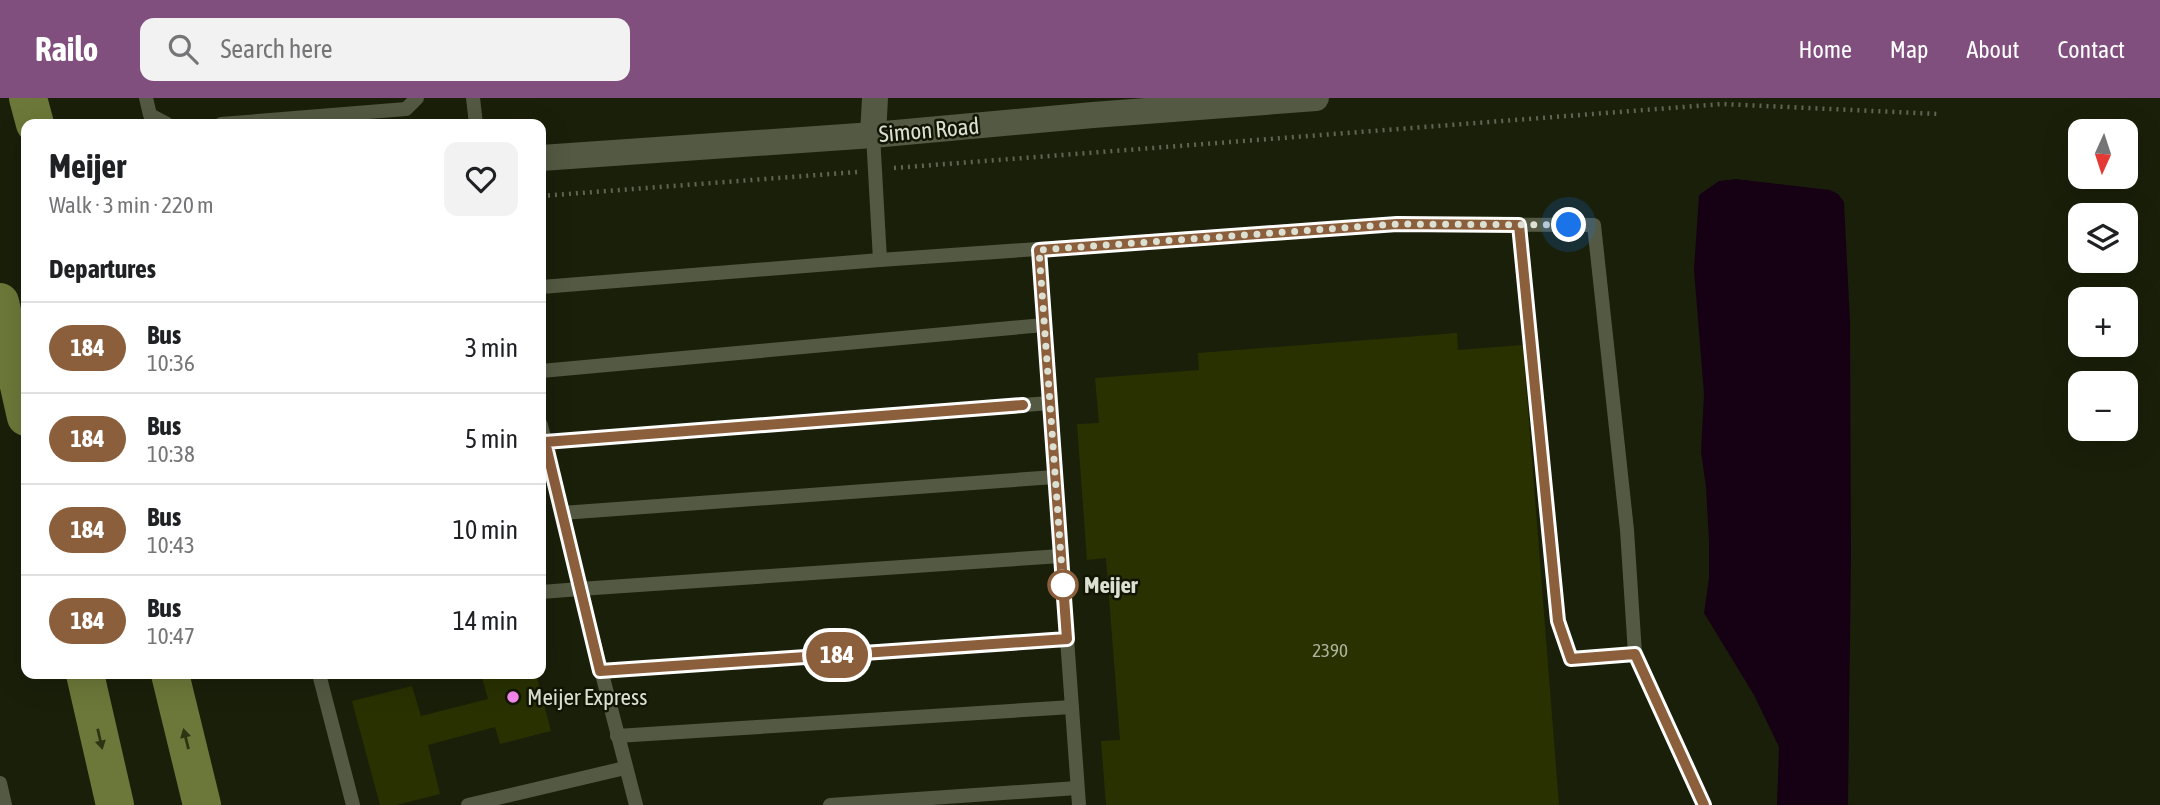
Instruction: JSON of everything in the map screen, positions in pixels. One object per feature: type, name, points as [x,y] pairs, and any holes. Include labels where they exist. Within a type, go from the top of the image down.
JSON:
[{"type":"main road","points":[[28,98],[34,119]]},
{"type":"main road","points":[[0,302],[21,395]]},
{"type":"main road","points":[[86,679],[115,805]]},
{"type":"main road","points":[[176,679],[202,805]]},
{"type":"street","points":[[873,135],[875,98]]},
{"type":"street","name":"Simon Road","points":[[546,158],[873,135],[1316,98]]},
{"type":"lane","points":[[146,98],[150,114],[158,119]]},
{"type":"lane","points":[[393,98],[406,104]]},
{"type":"lane","points":[[267,119],[406,104],[417,98]]},
{"type":"lane","points":[[473,98],[476,119]]},
{"type":"lane","points":[[873,135],[880,260]]},
{"type":"lane","points":[[546,287],[1397,224],[1594,225],[1627,530],[1635,654],[1704,805]]},
{"type":"lane","points":[[1519,225],[1558,621],[1571,659],[1635,654]]},
{"type":"lane","points":[[1039,250],[1079,805]]},
{"type":"lane","points":[[546,371],[1044,325]]},
{"type":"lane","points":[[546,442],[1050,403]]},
{"type":"lane","points":[[546,446],[600,671],[636,805]]},
{"type":"lane","points":[[562,513],[1055,477]]},
{"type":"lane","points":[[546,592],[1061,556]]},
{"type":"lane","points":[[600,671],[1067,639]]},
{"type":"lane","points":[[320,679],[353,805]]},
{"type":"lane","points":[[617,736],[1072,707]]},
{"type":"lane","points":[[468,805],[625,768]]},
{"type":"lane","points":[[0,783],[5,805]]},
{"type":"lane","points":[[830,805],[1077,788]]},
{"type":"path","points":[[932,165],[1723,104],[1939,114]]},
{"type":"path","points":[[546,196],[806,176]]},
{"type":"shaded area","points":[[1736,179],[1830,190],[1838,194],[1844,202],[1850,321],[1848,805],[1777,805],[1779,747],[1754,695],[1704,613],[1709,578],[1709,541],[1701,452],[1704,394],[1694,270],[1699,195],[1719,181]]},
{"type":"building","name":"Meijer","points":[[1457,333],[1458,350],[1523,345],[1559,805],[1106,805],[1101,741],[1120,740],[1106,558],[1087,560],[1077,424],[1099,423],[1095,378],[1199,370],[1198,353]]},
{"type":"building","points":[[482,679],[537,679],[551,731],[500,744],[495,727],[428,745],[440,794],[396,805],[380,805],[352,701],[412,686],[421,716],[488,699]]},
{"type":"bus line","name":"184","points":[[546,446],[600,671],[1067,639],[1039,250],[1397,224],[1519,225],[1558,621],[1571,659],[1635,654],[1704,805]]},
{"type":"bus line","name":"184","points":[[546,442],[1023,405]]},
{"type":"place","name":"Meijer","points":[[1063,585]]},
{"type":"place","name":"Meijer Express","points":[[513,697]]},
{"type":"route","points":[[1063,585],[1039,250],[1397,224],[1569,225]]}]
